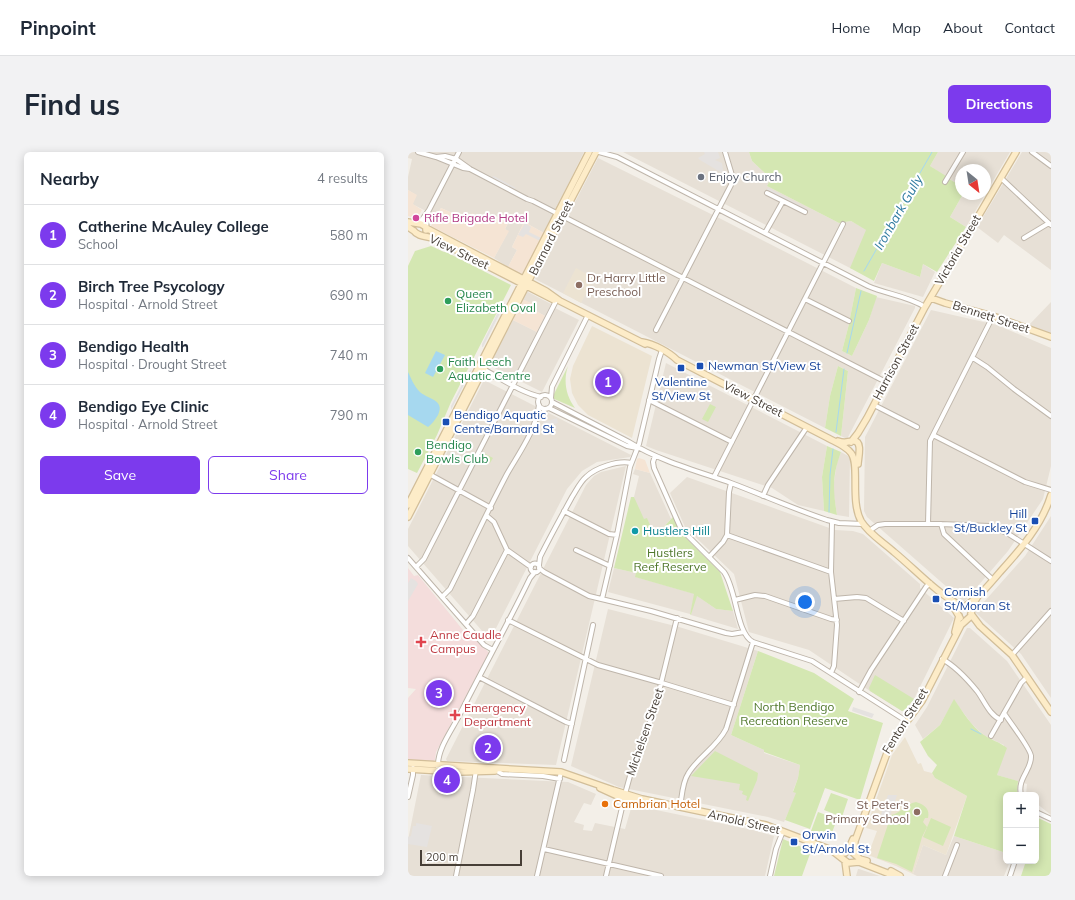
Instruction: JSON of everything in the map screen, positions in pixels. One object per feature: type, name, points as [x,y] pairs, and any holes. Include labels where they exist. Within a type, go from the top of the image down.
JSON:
[{"type":"street","points":[[418,152],[470,169]]},
{"type":"street","points":[[429,210],[426,231],[422,235],[417,234],[414,231],[429,210],[459,152]]},
{"type":"street","name":"Barnard Street","points":[[408,516],[410,506],[446,431],[560,215],[589,152]]},
{"type":"street","points":[[598,152],[617,157]]},
{"type":"street","name":"Barnard Street","points":[[560,215],[598,152]]},
{"type":"street","points":[[610,152],[617,157],[876,290],[914,301],[925,307]]},
{"type":"street","points":[[656,330],[730,188],[732,172],[725,152]]},
{"type":"street","points":[[945,182],[963,152]]},
{"type":"street","name":"Victoria Street","points":[[925,307],[1016,152]]},
{"type":"street","points":[[1032,152],[1051,166]]},
{"type":"street","points":[[436,157],[447,156],[456,159],[470,169],[527,199],[886,382]]},
{"type":"street","points":[[1001,178],[1050,224],[1024,238]]},
{"type":"street","points":[[767,193],[805,212]]},
{"type":"street","points":[[765,233],[783,201]]},
{"type":"street","name":"View Street","points":[[408,222],[418,224]]},
{"type":"street","points":[[418,224],[426,228]]},
{"type":"street","points":[[714,477],[843,224]]},
{"type":"street","name":"View Street","points":[[408,227],[414,231]]},
{"type":"street","name":"View Street","points":[[426,228],[525,283]]},
{"type":"street","name":"View Street","points":[[422,235],[435,239],[525,283],[546,291],[558,301],[662,352],[828,438],[850,451]]},
{"type":"street","name":"Barnard Street","points":[[410,506],[430,474],[484,369],[525,283]]},
{"type":"street","name":"Bennett Street","points":[[931,298],[940,302],[993,316],[1051,337]]},
{"type":"street","points":[[805,299],[849,321]]},
{"type":"street","points":[[416,567],[424,559],[558,301]]},
{"type":"street","name":"Harrison Street","points":[[851,442],[858,434],[867,418],[925,307]]},
{"type":"street","points":[[536,419],[548,408],[551,400],[552,388],[588,315]]},
{"type":"street","points":[[928,524],[929,446],[933,435],[993,316]]},
{"type":"street","points":[[602,599],[617,535],[631,463],[637,448],[662,352]]},
{"type":"street","points":[[973,358],[987,367],[1014,390],[1051,416]]},
{"type":"street","points":[[464,395],[471,387],[480,370],[484,369],[528,394],[542,397],[547,396],[551,400],[629,442],[637,448],[655,456],[731,483],[832,522],[849,523],[861,520]]},
{"type":"street","points":[[480,376],[496,377]]},
{"type":"street","points":[[442,597],[450,589],[536,419],[539,400],[552,388]]},
{"type":"street","points":[[528,394],[542,408],[548,408],[626,446],[637,448]]},
{"type":"street","points":[[649,400],[732,442]]},
{"type":"street","points":[[446,431],[450,430],[461,408],[466,403]]},
{"type":"street","points":[[874,405],[917,427]]},
{"type":"street","name":"Harrison Street","points":[[858,443],[867,418]]},
{"type":"street","points":[[763,496],[768,485],[807,427]]},
{"type":"street","points":[[933,435],[1025,482],[1051,490]]},
{"type":"street","name":"View Street","points":[[828,438],[844,443],[851,442]]},
{"type":"street","points":[[893,550],[876,538],[861,520],[855,501],[855,460],[848,446],[851,442],[855,441],[860,446],[858,458],[858,498],[861,520],[947,597],[963,607],[968,608],[980,626],[1012,655],[1049,705],[1051,712]]},
{"type":"street","points":[[850,451],[854,453],[859,450]]},
{"type":"street","points":[[655,456],[653,464],[654,468],[681,529],[727,576],[744,632],[748,638],[754,642],[804,657],[906,722]]},
{"type":"street","points":[[438,768],[438,759],[441,749],[455,725],[564,511],[581,482],[589,474],[606,466],[626,462],[631,463]]},
{"type":"street","points":[[410,506],[426,475],[430,474],[438,480],[491,508]]},
{"type":"street","points":[[426,481],[438,480]]},
{"type":"street","points":[[709,557],[723,542],[727,535],[729,492],[731,483]]},
{"type":"street","points":[[958,615],[959,610],[978,596],[1024,544],[1042,517],[1051,495]]},
{"type":"street","points":[[564,511],[609,534],[617,535]]},
{"type":"street","points":[[487,516],[494,522],[507,550],[535,568],[589,596],[646,609],[726,633],[732,634],[744,632]]},
{"type":"street","points":[[849,523],[861,520]]},
{"type":"street","points":[[831,673],[834,666],[837,620],[831,572],[832,522]]},
{"type":"street","points":[[872,529],[881,524],[989,526],[1003,531],[1051,561]]},
{"type":"street","points":[[941,524],[944,534],[993,580]]},
{"type":"street","points":[[727,535],[831,572]]},
{"type":"street","points":[[466,624],[473,616],[507,550]]},
{"type":"street","points":[[576,550],[610,566]]},
{"type":"street","points":[[408,558],[484,645],[493,650]]},
{"type":"street","points":[[859,692],[871,670],[930,583]]},
{"type":"street","points":[[735,600],[756,595],[766,596],[837,620]]},
{"type":"street","points":[[966,620],[978,596]]},
{"type":"street","points":[[834,600],[857,597],[866,598],[904,621]]},
{"type":"street","points":[[947,597],[961,619],[980,626]]},
{"type":"street","points":[[1012,655],[1051,611]]},
{"type":"street","name":"Fenton Street","points":[[943,659],[954,633],[958,615]]},
{"type":"street","name":"Michelsen Street","points":[[606,876],[624,796],[635,758],[654,712],[677,618]]},
{"type":"street","points":[[508,620],[598,665],[734,705]]},
{"type":"street","name":"Fenton Street","points":[[850,853],[884,753],[891,740],[906,722],[921,699],[959,629],[966,620]]},
{"type":"street","points":[[564,760],[593,625]]},
{"type":"street","points":[[680,807],[685,781],[688,774],[724,735],[754,642]]},
{"type":"street","points":[[943,659],[968,681],[994,715],[1001,720]]},
{"type":"street","points":[[991,736],[1021,683],[1027,676]]},
{"type":"street","points":[[479,677],[572,724]]},
{"type":"street","points":[[1004,713],[1031,752],[1030,761],[1021,784],[1021,792]]},
{"type":"street","points":[[408,797],[411,784],[410,767]]},
{"type":"street","name":"Arnold Street","points":[[410,767],[497,771],[521,769]]},
{"type":"street","name":"Arnold Street","points":[[476,770],[521,769],[561,772],[624,796],[761,824],[829,849],[850,853],[862,860],[900,876]]},
{"type":"street","points":[[456,876],[474,790],[476,770]]},
{"type":"street","name":"Arnold Street","points":[[497,771],[502,774],[543,776],[560,779]]},
{"type":"street","points":[[537,876],[561,772]]},
{"type":"street","points":[[1039,813],[1051,819]]},
{"type":"street","points":[[770,876],[777,846],[783,831]]},
{"type":"street","points":[[945,876],[957,845]]},
{"type":"street","points":[[544,849],[661,876]]},
{"type":"street","name":"Arnold Street","points":[[829,849],[844,860]]},
{"type":"street","points":[[850,853],[856,859],[853,862],[847,876],[844,856],[850,853]]},
{"type":"street","points":[[844,860],[848,863],[862,863],[894,876]]},
{"type":"street","points":[[1010,876],[1014,864]]},
{"type":"shaded area","points":[[408,152],[584,152],[544,233],[524,222],[512,247],[517,250],[508,267],[494,258],[508,232],[505,229],[508,223],[494,215],[490,222],[468,220],[441,208],[436,216],[412,204],[416,195],[408,190],[408,177],[412,159],[408,158]]},
{"type":"shaded area","points":[[623,152],[749,152],[752,161],[767,175],[769,182],[767,186],[839,223],[851,221],[870,232],[852,269]]},
{"type":"shaded area","points":[[704,152],[718,152],[720,158],[715,160],[722,163],[722,173],[698,158],[705,154]]},
{"type":"shaded area","points":[[938,152],[1010,152],[991,184],[991,164],[955,164],[955,182],[930,166]]},
{"type":"shaded area","points":[[1022,152],[1051,152],[1051,270],[1004,235],[998,243],[977,227]]},
{"type":"shaded area","points":[[598,158],[856,288],[850,318],[852,322],[849,324],[842,351],[852,356],[869,320],[876,297],[915,306],[847,439],[841,436],[848,371],[838,366],[830,396],[825,428],[535,279]]},
{"type":"shaded area","points":[[494,176],[516,188],[513,189],[493,179],[492,177]]},
{"type":"shaded area","points":[[768,188],[807,209],[806,211],[767,190]]},
{"type":"shaded area","points":[[408,190],[417,195],[413,204],[422,210],[417,219],[408,216]]},
{"type":"shaded area","points":[[960,200],[982,200],[966,227],[950,217]]},
{"type":"shaded area","points":[[441,208],[468,220],[472,213],[489,222],[493,215],[508,223],[505,229],[509,231],[494,258],[431,226]]},
{"type":"shaded area","points":[[524,222],[544,233],[524,273],[521,274],[508,267],[517,250],[512,247]]},
{"type":"shaded area","points":[[525,223],[531,227],[529,232],[541,238],[540,241],[526,234],[523,237],[518,235]]},
{"type":"shaded area","points":[[882,263],[920,277],[923,264],[935,272],[923,297],[874,283]]},
{"type":"shaded area","name":"Dr Harry Little Preschool","points":[[576,268],[594,278],[581,303],[563,293]]},
{"type":"shaded area","points":[[526,291],[551,304],[545,316],[534,310],[536,306],[522,299]]},
{"type":"shaded area","points":[[522,299],[536,305],[534,310],[545,316],[537,332],[513,320]]},
{"type":"shaded area","points":[[1051,302],[1051,334],[1028,326]]},
{"type":"shaded area","points":[[505,303],[482,347],[482,344],[502,304]]},
{"type":"shaded area","points":[[555,308],[579,320],[542,392],[518,380]]},
{"type":"shaded area","points":[[931,310],[997,325],[1051,348],[1051,466],[1043,499],[1008,551],[964,602],[867,517],[864,511],[865,437]]},
{"type":"shaded area","points":[[513,320],[537,332],[514,378],[489,365]]},
{"type":"shaded area","points":[[592,326],[652,356],[632,438],[588,415],[578,405],[572,393],[570,379],[573,366]]},
{"type":"shaded area","points":[[666,363],[827,446],[822,477],[824,511],[798,505],[772,488],[646,446]]},
{"type":"shaded area","points":[[472,369],[451,410],[451,406],[469,371]]},
{"type":"shaded area","points":[[484,380],[631,455],[630,457],[597,462],[582,471],[567,489],[490,640],[408,546],[408,529]]},
{"type":"shaded area","points":[[557,418],[558,423],[545,427],[543,422]]},
{"type":"shaded area","points":[[841,452],[850,457],[849,517],[837,515],[833,489],[837,462]]},
{"type":"shaded area","points":[[639,458],[645,460],[650,473],[635,469],[637,459]]},
{"type":"shaded area","points":[[626,466],[556,765],[447,761],[446,759],[586,485],[594,476],[601,472]]},
{"type":"shaded area","points":[[635,469],[650,473],[671,519],[655,536],[647,519],[644,520],[635,502],[634,497],[639,476],[633,474]]},
{"type":"shaded area","points":[[687,477],[835,530],[853,531],[863,534],[920,584],[920,588],[954,618],[914,699],[905,710],[902,711],[870,691],[809,650],[749,632],[734,574],[685,527],[670,493]]},
{"type":"shaded area","points":[[1051,516],[1051,698],[1021,654],[975,612],[1025,556]]},
{"type":"shaded area","points":[[408,568],[414,576],[418,575],[467,635],[472,634],[489,653],[436,752],[435,760],[431,763],[411,762],[408,773],[408,698],[416,689],[408,688]]},
{"type":"shaded area","points":[[614,568],[636,573],[636,577],[695,594],[690,614],[608,592]]},
{"type":"shaded area","points":[[411,578],[418,584],[408,601],[408,583]]},
{"type":"shaded area","points":[[696,595],[716,609],[733,611],[738,629],[691,615]]},
{"type":"shaded area","points":[[608,609],[679,627],[758,651],[731,735],[764,750],[764,753],[800,765],[798,778],[793,791],[797,793],[784,822],[768,817],[619,787],[571,766]]},
{"type":"shaded area","points":[[967,628],[970,628],[1007,661],[1051,725],[1051,815],[1039,805],[1039,792],[1026,792],[1027,784],[997,775],[1004,745],[985,736],[978,730],[954,700],[940,725],[923,739],[915,725],[927,707]]},
{"type":"shaded area","points":[[853,707],[874,714],[872,718],[852,711]]},
{"type":"shaded area","name":"St Peter's Primary School","points":[[905,737],[918,764],[921,763],[924,771],[932,773],[935,778],[967,796],[946,855],[923,845],[913,874],[868,855],[877,831],[866,828],[892,755]]},
{"type":"shaded area","points":[[421,775],[568,782],[596,794],[591,805],[584,803],[574,822],[584,825],[583,830],[592,831],[595,823],[625,829],[632,805],[753,830],[774,836],[765,876],[408,876],[408,840]]},
{"type":"shaded area","points":[[888,795],[897,795],[888,822],[884,825],[878,823]]},
{"type":"shaded area","points":[[416,823],[432,826],[427,847],[408,844],[408,837],[411,836],[413,826],[416,826]]},
{"type":"shaded area","points":[[954,836],[1003,852],[1003,864],[1009,864],[1004,876],[917,876],[913,874],[923,845],[946,855]]},
{"type":"shaded area","points":[[859,869],[880,876],[856,876]]},
{"type":"green space","points":[[749,152],[938,152],[930,166],[955,182],[955,200],[960,200],[950,217],[966,227],[937,272],[923,264],[920,277],[882,263],[874,281],[850,268],[866,230],[851,221],[839,223],[767,186],[769,182],[767,175],[752,161]]},
{"type":"green space","points":[[431,246],[511,285],[451,402],[437,435],[417,473],[408,469],[408,266],[415,251]]},
{"type":"green space","points":[[856,288],[877,296],[869,320],[852,356],[842,351],[849,324],[852,322],[850,318]]},
{"type":"green space","points":[[568,366],[566,372],[566,388],[569,398],[575,408],[552,398]]},
{"type":"green space","points":[[838,366],[848,371],[841,436],[825,428],[830,396]]},
{"type":"green space","points":[[710,404],[716,407],[708,422],[702,419]]},
{"type":"green space","points":[[827,446],[841,452],[836,468],[834,483],[837,515],[824,511],[822,477]]},
{"type":"green space","points":[[482,452],[493,458],[490,463],[479,458]]},
{"type":"green space","name":"Hustlers Reef Reserve","points":[[631,497],[634,497],[644,519],[647,518],[655,536],[673,517],[682,534],[720,572],[733,611],[716,609],[697,596],[691,615],[694,594],[635,577],[636,573],[614,568]]},
{"type":"green space","name":"North Bendigo Recreation Reserve","points":[[758,651],[814,673],[854,699],[848,711],[883,723],[860,800],[825,788],[810,829],[785,820],[796,793],[793,792],[798,778],[800,765],[764,752],[764,750],[731,735]]},
{"type":"green space","points":[[875,675],[914,699],[905,710],[902,711],[870,691],[869,688]]},
{"type":"green space","points":[[954,699],[979,731],[1007,748],[997,775],[1018,781],[1017,792],[1003,792],[1003,852],[954,836],[967,796],[935,778],[932,773],[937,765],[928,756],[920,742],[940,725]]},
{"type":"green space","points":[[715,751],[758,773],[757,780],[748,801],[746,800],[747,796],[742,794],[743,791],[739,790],[740,784],[691,776]]},
{"type":"green space","points":[[831,793],[848,799],[842,817],[824,810]]},
{"type":"green space","points":[[916,802],[922,804],[926,808],[928,818],[925,818],[923,822],[927,827],[922,837],[912,872],[896,864],[877,858],[891,815]]},
{"type":"green space","points":[[818,812],[837,819],[830,838],[811,831]]},
{"type":"green space","points":[[931,818],[951,827],[943,846],[923,837]]},
{"type":"green space","points":[[1039,818],[1051,824],[1051,876],[1021,876],[1025,864],[1039,864]]},
{"type":"green space","points":[[783,839],[811,851],[802,876],[774,876]]},
{"type":"water","points":[[436,351],[445,355],[433,377],[425,373]]},
{"type":"water","points":[[408,372],[419,391],[437,402],[439,406],[440,410],[438,415],[428,427],[408,415]]},
{"type":"waterway","name":"Ironbark Gully","points":[[864,271],[932,152]]},
{"type":"waterway","name":"Ironbark Gully","points":[[847,353],[861,291]]},
{"type":"waterway","name":"Ironbark Gully","points":[[836,432],[844,369]]},
{"type":"waterway","name":"Ironbark Gully","points":[[829,512],[830,475],[833,449]]},
{"type":"waterway","points":[[971,729],[981,734]]},
{"type":"place","name":"Enjoy Church","points":[[701,177]]},
{"type":"place","name":"Rifle Brigade Hotel","points":[[416,218]]},
{"type":"place","name":"Dr Harry Little Preschool","points":[[579,285]]},
{"type":"place","name":"Queen Elizabeth Oval","points":[[448,301]]},
{"type":"place","name":"Newman St/View St","points":[[700,366]]},
{"type":"place","name":"Valentine St/View St","points":[[681,368]]},
{"type":"place","name":"Faith Leech Aquatic Centre","points":[[440,369]]},
{"type":"place","name":"Catherine McAuley College","points":[[608,382]]},
{"type":"place","name":"Bendigo Aquatic Centre/Barnard St","points":[[446,422]]},
{"type":"place","name":"Bendigo Bowls Club","points":[[418,452]]},
{"type":"place","name":"Hill St/Buckley St","points":[[1035,521]]},
{"type":"place","name":"Hustlers Hill","points":[[635,531]]},
{"type":"place","name":"Cornish St/Moran St","points":[[936,599]]},
{"type":"place","name":"Anne Caudle Campus","points":[[421,642]]},
{"type":"place","name":"Bendigo Health","points":[[439,693]]},
{"type":"place","name":"Emergency Department","points":[[455,715]]},
{"type":"place","name":"Birch Tree Psycology","points":[[488,748]]},
{"type":"place","name":"Bendigo Eye Clinic","points":[[447,780]]},
{"type":"place","name":"Cambrian Hotel","points":[[605,804]]},
{"type":"place","name":"St Peter's Primary School","points":[[917,812]]},
{"type":"place","name":"Orwin St/Arnold St","points":[[794,842]]}]
